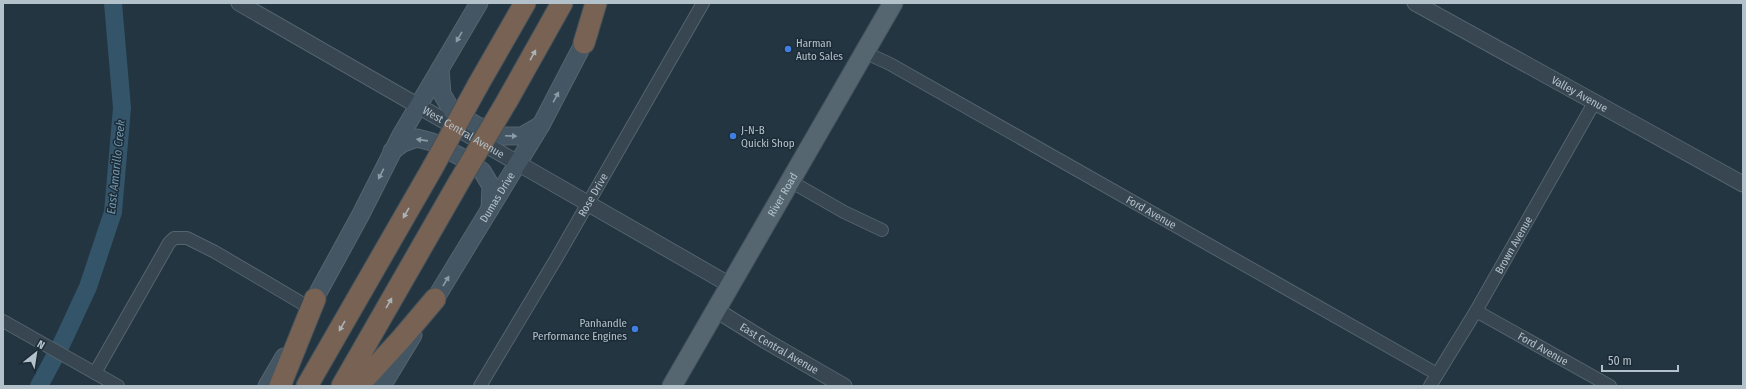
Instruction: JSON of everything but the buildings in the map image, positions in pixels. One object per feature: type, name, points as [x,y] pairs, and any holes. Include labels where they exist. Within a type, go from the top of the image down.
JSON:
[{"type":"highway","points":[[307,386],[525,3]]},
{"type":"highway","points":[[342,386],[459,182],[507,102],[562,3]]},
{"type":"highway","points":[[584,43],[596,3]]},
{"type":"highway","points":[[358,386],[435,299]]},
{"type":"highway","points":[[280,386],[312,303]]},
{"type":"main road","points":[[267,386],[392,151],[417,106],[479,3]]},
{"type":"main road","name":"Dumas Drive","points":[[382,386],[541,125],[605,3]]},
{"type":"main road","name":"River Road","points":[[672,386],[893,3]]},
{"type":"main road","points":[[440,70],[442,94],[452,111],[476,125],[504,136],[522,136],[541,125]]},
{"type":"main road","points":[[392,151],[403,143],[417,138],[432,142],[463,158],[482,171],[491,186],[490,209]]},
{"type":"street","name":"West Central Avenue","points":[[239,3],[730,285]]},
{"type":"street","name":"Rose Drive","points":[[480,386],[703,3]]},
{"type":"street","name":"Valley Avenue","points":[[1415,3],[1743,184]]},
{"type":"street","name":"Ford Avenue","points":[[864,52],[890,64],[1437,374]]},
{"type":"street","name":"Brown Avenue","points":[[1430,386],[1476,311],[1594,103]]},
{"type":"street","points":[[790,181],[844,212],[882,230]]},
{"type":"street","points":[[95,373],[169,242],[174,238],[187,238],[312,303]]},
{"type":"street","name":"East Central Avenue","points":[[716,310],[844,386]]},
{"type":"street","name":"Ford Avenue","points":[[1476,311],[1610,386]]},
{"type":"street","points":[[3,321],[118,386]]},
{"type":"waterway","name":"East Amarillo Creek","points":[[61,345],[88,287],[113,212],[122,108],[113,3]]},
{"type":"waterway","name":"East Amarillo Creek","points":[[39,386],[54,358]]},
{"type":"place","name":"Harman Auto Sales","points":[[788,49]]},
{"type":"place","name":"J-N-B Quicki Shop","points":[[733,136]]},
{"type":"place","name":"Panhandle Performance Engines","points":[[635,329]]}]
